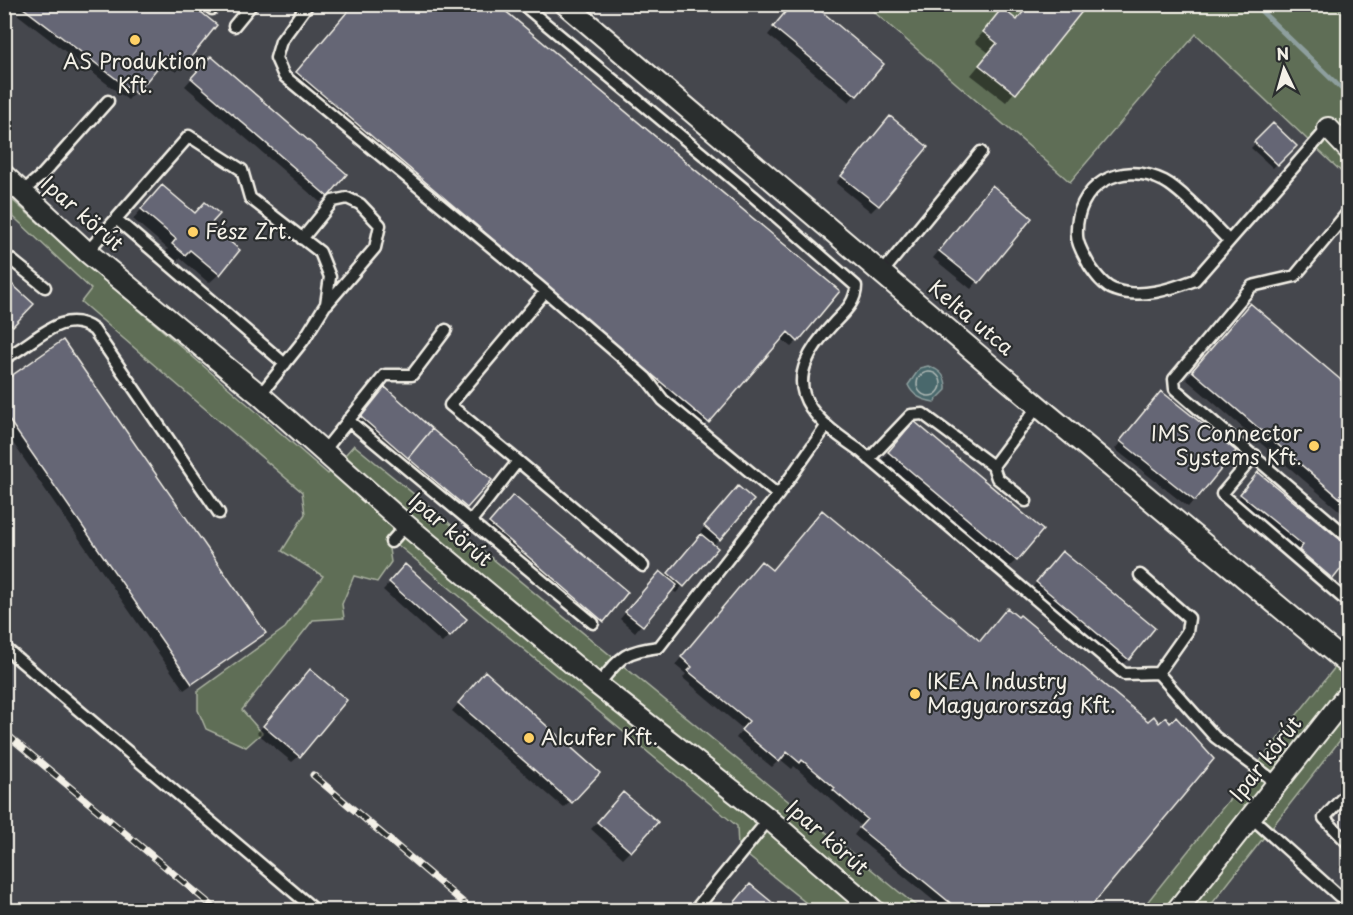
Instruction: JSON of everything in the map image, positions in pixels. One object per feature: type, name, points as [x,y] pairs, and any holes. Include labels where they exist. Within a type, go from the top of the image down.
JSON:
[{"type":"street","name":"Kelta utca","points":[[566,4],[881,274],[1348,663]]},
{"type":"street","points":[[1328,128],[1348,149]]},
{"type":"street","name":"Ipar körút","points":[[4,175],[87,252],[260,395],[406,525],[598,685],[769,819],[874,910]]},
{"type":"street","name":"Ipar körút","points":[[1185,908],[1251,817],[1348,694]]},
{"type":"lane","points":[[234,26],[252,4]]},
{"type":"lane","points":[[308,4],[280,41],[276,58],[284,76],[545,291],[646,378],[663,400],[778,495]]},
{"type":"lane","points":[[522,4],[753,196],[856,286],[856,295],[849,307],[815,342],[802,378],[802,396],[825,428],[869,459],[1124,674],[1158,673],[1215,737],[1277,783]]},
{"type":"lane","points":[[21,193],[42,174],[108,101]]},
{"type":"lane","points":[[1228,240],[1169,184],[1145,174],[1131,172],[1105,178],[1090,192],[1080,212],[1077,237],[1095,276],[1113,290],[1139,294],[1170,289],[1195,280],[1328,128]]},
{"type":"lane","points":[[87,252],[189,136],[242,170],[250,198],[320,252],[330,277],[326,304]]},
{"type":"lane","points":[[881,274],[981,152]]},
{"type":"lane","points":[[260,395],[285,364],[326,304],[375,248],[380,225],[360,204],[347,198],[333,201],[302,239]]},
{"type":"lane","points":[[1348,212],[1295,276],[1252,286],[1174,379],[1175,389],[1255,455],[1348,537]]},
{"type":"lane","points":[[116,219],[285,364]]},
{"type":"lane","points":[[4,254],[45,287]]},
{"type":"lane","points":[[545,291],[450,405],[643,566]]},
{"type":"lane","points":[[4,358],[61,323],[75,321],[86,324],[94,330],[219,513]]},
{"type":"lane","points":[[323,452],[385,375],[412,375],[446,330]]},
{"type":"lane","points":[[993,466],[1038,406]]},
{"type":"lane","points":[[869,459],[910,414],[923,414],[993,466],[997,478],[1026,501]]},
{"type":"lane","points":[[348,420],[594,623]]},
{"type":"lane","points":[[598,685],[619,659],[634,650],[659,646],[778,495],[825,428]]},
{"type":"lane","points":[[1255,455],[1222,494],[1343,598],[1348,598]]},
{"type":"lane","points":[[471,521],[518,461]]},
{"type":"lane","points":[[391,542],[406,525]]},
{"type":"lane","points":[[1140,575],[1189,618],[1187,632],[1158,673]]},
{"type":"lane","points":[[4,647],[315,910]]},
{"type":"lane","points":[[1348,792],[1324,818],[1348,843]]},
{"type":"lane","points":[[1251,817],[1348,904]]},
{"type":"lane","points":[[695,910],[769,819]]},
{"type":"shaded area","points":[[5,5],[866,5],[1070,182],[1196,34],[1348,178],[1348,651],[1141,910],[921,910],[354,445],[737,826],[738,848],[815,910],[5,910]]},
{"type":"shaded area","points":[[1348,730],[1348,910],[1207,910]]},
{"type":"green space","points":[[866,5],[1335,5],[1348,16],[1348,178],[1196,34],[1070,182]]},
{"type":"green space","points":[[4,193],[328,474],[354,445],[921,910],[815,910],[738,848],[737,826],[387,536],[391,562],[377,582],[354,576],[342,604],[344,618],[313,620],[242,710],[262,733],[246,747],[206,729],[198,710],[198,691],[285,628],[323,576],[282,551],[305,514],[302,492],[81,302],[91,289],[5,209]]},
{"type":"green space","points":[[1348,651],[1348,730],[1207,910],[1141,910]]},
{"type":"water","points":[[928,366],[940,372],[945,381],[946,390],[934,402],[918,397],[908,385],[920,368]]},
{"type":"building","name":"AS Produktion Kft.","points":[[18,4],[191,4],[217,25],[184,66],[169,54],[136,94]]},
{"type":"building","points":[[354,4],[497,4],[840,291],[798,342],[788,332],[709,423],[296,72]]},
{"type":"building","points":[[792,4],[813,4],[884,64],[857,96],[773,27]]},
{"type":"building","points":[[1029,4],[1088,4],[1016,94],[979,65],[997,43],[983,32],[1002,8],[1017,20]]},
{"type":"building","points":[[211,56],[347,174],[328,197],[191,78]]},
{"type":"building","points":[[890,116],[928,147],[879,206],[841,176]]},
{"type":"building","points":[[1273,123],[1297,146],[1278,165],[1254,142]]},
{"type":"building","name":"Fész Zrt.","points":[[162,185],[195,213],[205,202],[220,214],[210,225],[240,250],[220,275],[190,250],[185,255],[172,244],[176,239],[141,209]]},
{"type":"building","points":[[992,185],[1032,218],[979,283],[939,251]]},
{"type":"building","points":[[4,277],[34,304],[13,326],[4,318]]},
{"type":"building","name":"IMS Connector Systems Kft.","points":[[1250,303],[1348,386],[1348,505],[1192,371]]},
{"type":"building","points":[[63,340],[266,633],[192,684],[4,413],[4,381]]},
{"type":"building","points":[[385,387],[432,429],[408,458],[361,417]]},
{"type":"building","points":[[1161,391],[1236,451],[1195,501],[1120,441]]},
{"type":"building","points":[[914,421],[1043,530],[1017,561],[888,452]]},
{"type":"building","points":[[432,429],[492,480],[467,508],[408,458]]},
{"type":"building","points":[[1258,472],[1348,546],[1348,560],[1333,579],[1299,550],[1303,545],[1240,494]]},
{"type":"building","points":[[738,486],[754,500],[720,540],[704,526]]},
{"type":"building","points":[[513,495],[628,592],[604,622],[489,523]]},
{"type":"building","name":"IKEA Industry Magyarország Kft.","points":[[822,510],[980,641],[1007,608],[1018,617],[1020,615],[1148,721],[1154,716],[1159,723],[1166,717],[1170,723],[1176,717],[1214,759],[1088,910],[959,910],[859,828],[867,819],[833,790],[835,788],[802,760],[800,763],[787,752],[779,762],[741,730],[749,721],[688,671],[692,667],[681,657],[761,561],[772,570]]},
{"type":"building","points":[[701,534],[718,548],[684,587],[668,573]]},
{"type":"building","points":[[1062,551],[1155,628],[1129,660],[1036,582]]},
{"type":"building","points":[[405,564],[467,619],[450,637],[389,582]]},
{"type":"building","points":[[660,571],[677,585],[643,626],[625,612]]},
{"type":"building","points":[[310,669],[347,700],[300,757],[263,726]]},
{"type":"building","name":"Alcufer Kft.","points":[[485,671],[600,773],[572,803],[458,703]]},
{"type":"building","name":"Alcufer Kft.","points":[[623,792],[658,822],[631,852],[597,822]]},
{"type":"building","points":[[750,884],[779,908],[777,910],[728,910]]},
{"type":"waterway","points":[[1254,4],[1348,95]]},
{"type":"railway","points":[[4,732],[217,910]]},
{"type":"railway","points":[[313,775],[472,910]]},
{"type":"place","name":"AS Produktion Kft.","points":[[135,40]]},
{"type":"place","name":"Fész Zrt.","points":[[193,232]]},
{"type":"place","name":"IMS Connector Systems Kft.","points":[[1314,446]]},
{"type":"place","name":"IKEA Industry Magyarország Kft.","points":[[915,694]]},
{"type":"place","name":"Alcufer Kft.","points":[[529,738]]}]
